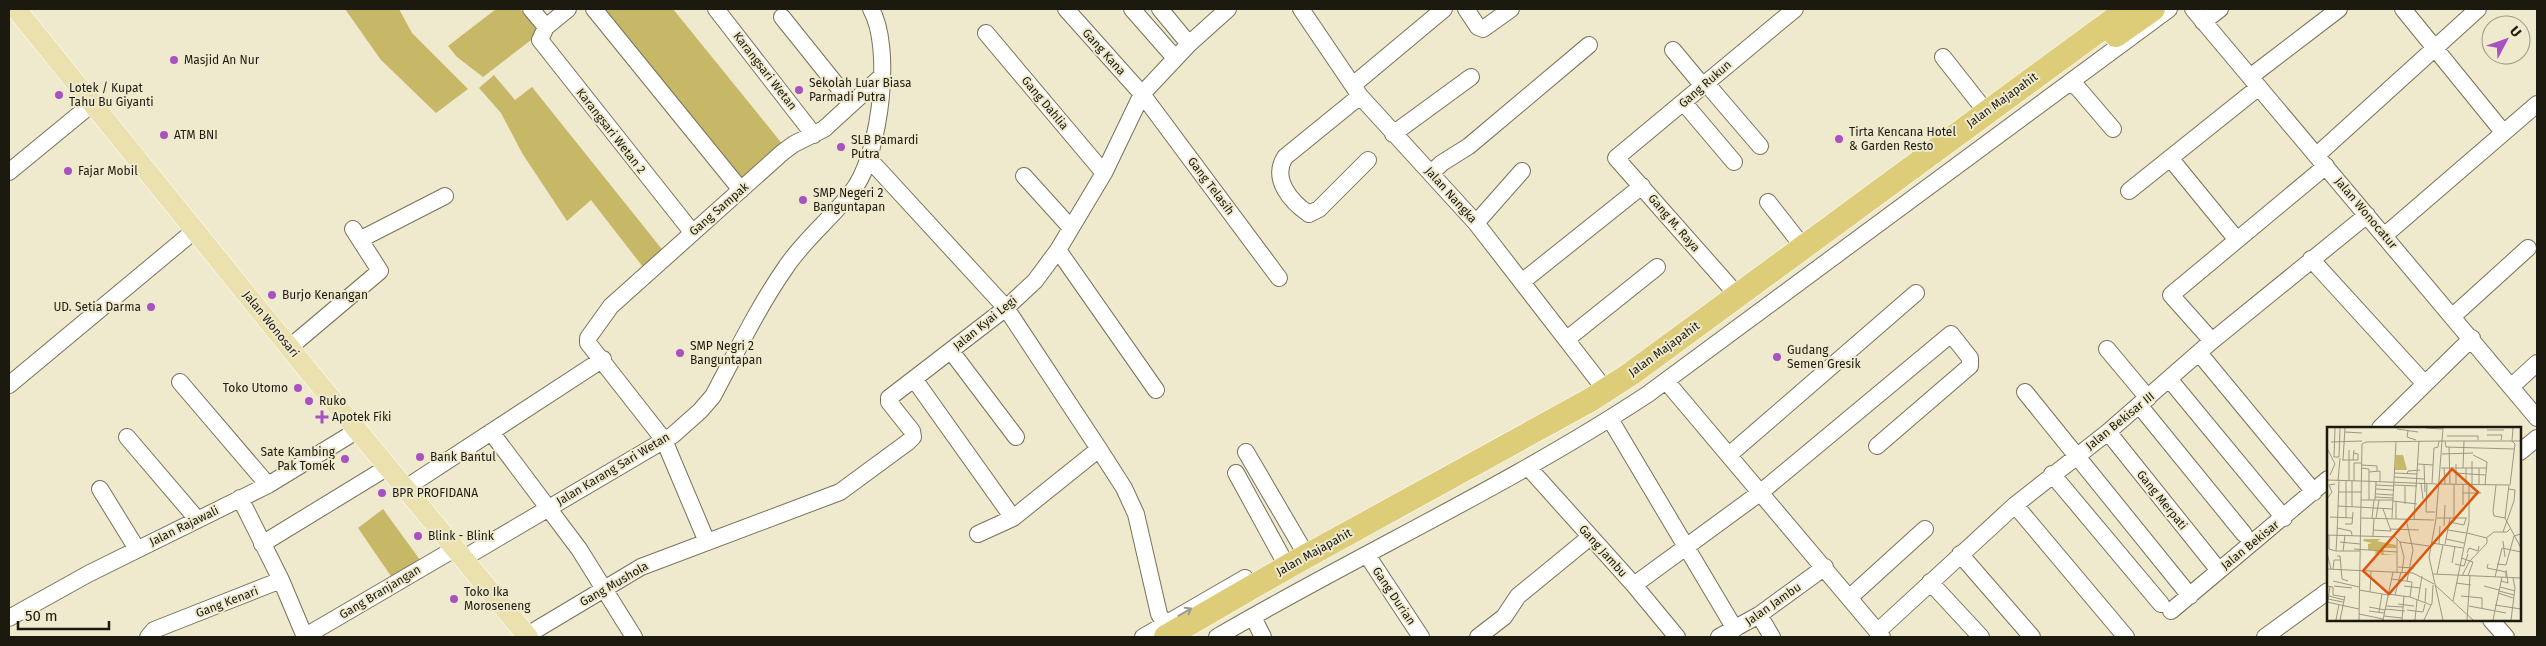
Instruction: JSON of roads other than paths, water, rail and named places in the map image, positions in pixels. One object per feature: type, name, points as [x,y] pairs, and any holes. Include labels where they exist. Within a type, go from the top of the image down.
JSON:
[{"type":"highway","name":"Jalan Majapahit","points":[[2011,103],[2128,9]]},
{"type":"highway","name":"Jalan Majapahit","points":[[1166,630],[1294,561],[1474,459],[1592,399],[1632,373],[1877,186],[1981,118],[2011,103],[2153,9]]},
{"type":"highway","name":"Jalan Majapahit","points":[[1197,637],[1294,561],[1591,419],[1642,386],[1981,118]]},
{"type":"main road","name":"Jalan Wonosari","points":[[16,9],[194,231],[358,430],[404,489],[460,553],[526,637]]},
{"type":"street","points":[[531,9],[546,27],[568,9]]},
{"type":"street","points":[[594,9],[741,190]]},
{"type":"street","name":"Karangsari Wetan","points":[[716,9],[814,135]]},
{"type":"street","name":"Jalan Karang Sari Wetan","points":[[460,553],[549,507],[664,440],[700,412],[713,396],[785,268],[855,186],[869,159],[877,122],[882,76],[880,38],[871,9]]},
{"type":"street","name":"Gang Kana","points":[[1066,9],[1142,94]]},
{"type":"street","points":[[1132,9],[1175,58]]},
{"type":"street","points":[[1160,9],[1189,44]]},
{"type":"street","name":"Jalan Kyai Legi","points":[[707,542],[840,492],[913,437],[912,431],[889,402],[889,398],[1006,308],[1035,281],[1058,250],[1104,173],[1142,94],[1189,44],[1228,9]]},
{"type":"street","name":"Jalan Nangka","points":[[1300,9],[1356,90],[1393,134],[1476,223],[1523,281],[1600,383]]},
{"type":"street","points":[[1368,160],[1319,209],[1309,214],[1291,199],[1280,177],[1280,165],[1285,157],[1444,9]]},
{"type":"street","points":[[1466,9],[1480,29],[1486,28],[1511,9]]},
{"type":"street","name":"Gang Rukun","points":[[1616,158],[1795,9]]},
{"type":"street","points":[[1943,57],[1981,118],[2108,9]]},
{"type":"street","points":[[1217,637],[1610,420],[1666,381],[2169,9]]},
{"type":"street","name":"Jalan Wonocatur","points":[[2193,9],[2472,338],[2537,418]]},
{"type":"street","points":[[2203,22],[2220,9]]},
{"type":"street","points":[[2129,191],[2170,158],[2339,9]]},
{"type":"street","points":[[2403,9],[2503,132]]},
{"type":"street","points":[[2212,341],[2171,295],[2237,240],[2478,9]]},
{"type":"street","points":[[782,17],[851,104]]},
{"type":"street","name":"Karangsari Wetan 2","points":[[546,27],[540,40],[692,232]]},
{"type":"street","name":"Gang Dahlia","points":[[986,33],[1104,173]]},
{"type":"street","points":[[1431,173],[1442,163],[1469,146],[1589,45]]},
{"type":"street","points":[[1673,50],[1760,146]]},
{"type":"street","name":"Gang Sampak","points":[[603,359],[588,343],[590,332],[611,306],[692,232],[794,144],[814,135],[882,76]]},
{"type":"street","points":[[1393,134],[1471,77]]},
{"type":"street","points":[[2069,84],[2077,87],[2113,129]]},
{"type":"street","name":"Gang Telasih","points":[[1142,94],[1279,278]]},
{"type":"street","points":[[9,172],[93,103]]},
{"type":"street","points":[[1684,103],[1734,162]]},
{"type":"street","points":[[2385,235],[2503,132],[2536,108]]},
{"type":"street","name":"Gang M. Raya","points":[[1616,158],[1731,288]]},
{"type":"street","points":[[2170,158],[2237,240]]},
{"type":"street","points":[[869,159],[1006,308],[1124,488],[1136,514],[1159,614],[1166,630],[1143,637]]},
{"type":"street","points":[[1476,223],[1522,171]]},
{"type":"street","points":[[1024,176],[1071,228]]},
{"type":"street","points":[[1523,281],[1642,186]]},
{"type":"street","points":[[1474,459],[1600,383],[1797,239],[1877,186]]},
{"type":"street","points":[[290,347],[378,273],[378,267],[357,234],[445,196]]},
{"type":"street","points":[[1768,202],[1797,239]]},
{"type":"street","name":"Jalan Bekisar III","points":[[1880,635],[1930,582],[2052,474],[2108,432],[2170,380],[2212,341],[2367,215]]},
{"type":"street","points":[[9,385],[194,231]]},
{"type":"street","points":[[2453,316],[2528,248]]},
{"type":"street","points":[[1058,250],[1156,390]]},
{"type":"street","points":[[2311,259],[2425,384]]},
{"type":"street","points":[[1566,340],[1657,267]]},
{"type":"street","points":[[1729,455],[1916,293]]},
{"type":"street","points":[[1634,584],[1686,548],[1760,492],[1951,334],[1970,358],[1970,366],[1877,446]]},
{"type":"street","points":[[2381,427],[2472,338]]},
{"type":"street","points":[[2107,350],[2244,534]]},
{"type":"street","points":[[951,351],[1016,437]]},
{"type":"street","points":[[2199,353],[2314,492]]},
{"type":"street","points":[[404,489],[603,359],[664,440],[707,542]]},
{"type":"street","points":[[2512,386],[2537,363]]},
{"type":"street","points":[[914,379],[1013,518]]},
{"type":"street","points":[[2170,380],[2284,518]]},
{"type":"street","points":[[1666,381],[1825,567],[1880,635]]},
{"type":"street","points":[[180,382],[268,485]]},
{"type":"street","points":[[2025,392],[2190,596]]},
{"type":"street","points":[[1610,420],[1736,630]]},
{"type":"street","name":"Jalan Rajawali","points":[[9,618],[88,574],[268,485],[358,430]]},
{"type":"street","points":[[491,432],[580,549],[634,637]]},
{"type":"street","name":"Gang Merpati","points":[[2108,432],[2217,568]]},
{"type":"street","points":[[128,437],[197,519]]},
{"type":"street","points":[[2521,451],[2537,438]]},
{"type":"street","points":[[978,534],[1013,518],[1099,448]]},
{"type":"street","points":[[1246,452],[1294,561]]},
{"type":"street","name":"Gang Jambu","points":[[1528,466],[1634,584],[1676,637]]},
{"type":"street","points":[[262,544],[388,467]]},
{"type":"street","points":[[1236,473],[1294,561]]},
{"type":"street","name":"Jalan Bekisar","points":[[2052,474],[2166,608],[2190,596],[2327,480]]},
{"type":"street","points":[[100,489],[137,549]]},
{"type":"street","points":[[240,498],[281,580],[305,637]]},
{"type":"street","points":[[2015,506],[2126,637]]},
{"type":"street","points":[[1849,598],[1925,529]]},
{"type":"street","points":[[1478,637],[1504,618],[1518,596],[1590,537]]},
{"type":"street","name":"Gang Mushola","points":[[526,637],[648,564],[707,542]]},
{"type":"street","name":"Gang Branjangan","points":[[305,637],[460,553]]},
{"type":"street","points":[[1960,554],[2032,637]]},
{"type":"street","name":"Gang Durian","points":[[1366,555],[1421,637]]},
{"type":"street","name":"Jalan Jambu","points":[[1719,637],[1736,630],[1759,615],[1825,567]]},
{"type":"street","name":"Gang Kenari","points":[[148,637],[154,630],[281,580]]},
{"type":"street","points":[[1930,582],[1982,637]]},
{"type":"street","points":[[2276,634],[2327,592]]},
{"type":"street","points":[[1759,615],[1772,637]]},
{"type":"street","points":[[1253,616],[1263,637]]},
{"type":"street","points":[[2492,621],[2506,637]]},
{"type":"place","name":"Masjid An Nur","points":[[174,60]]},
{"type":"place","name":"Sekolah Luar Biasa Parmadi Putra","points":[[799,90]]},
{"type":"place","name":"Lotek / Kupat Tahu Bu Giyanti","points":[[59,95]]},
{"type":"place","name":"ATM BNI","points":[[164,135]]},
{"type":"place","name":"Tirta Kencana Hotel & Garden Resto","points":[[1839,139]]},
{"type":"place","name":"SLB Pamardi Putra","points":[[841,147]]},
{"type":"place","name":"Fajar Mobil","points":[[68,171]]},
{"type":"place","name":"SMP Negeri 2 Banguntapan","points":[[803,200]]},
{"type":"place","name":"Burjo Kenangan","points":[[272,295]]},
{"type":"place","name":"UD. Setia Darma","points":[[151,307]]},
{"type":"place","name":"SMP Negri 2 Banguntapan","points":[[680,353]]},
{"type":"place","name":"Gudang Semen Gresik","points":[[1777,357]]},
{"type":"place","name":"Toko Utomo","points":[[298,388]]},
{"type":"place","name":"Ruko","points":[[309,401]]},
{"type":"place","name":"Apotek Fiki","points":[[322,417]]},
{"type":"place","name":"Bank Bantul","points":[[420,457]]},
{"type":"place","name":"Sate Kambing Pak Tomek","points":[[345,459]]},
{"type":"place","name":"BPR PROFIDANA","points":[[382,493]]},
{"type":"place","name":"Blink - Blink","points":[[418,536]]},
{"type":"place","name":"Toko Ika Moroseneng","points":[[454,599]]}]
